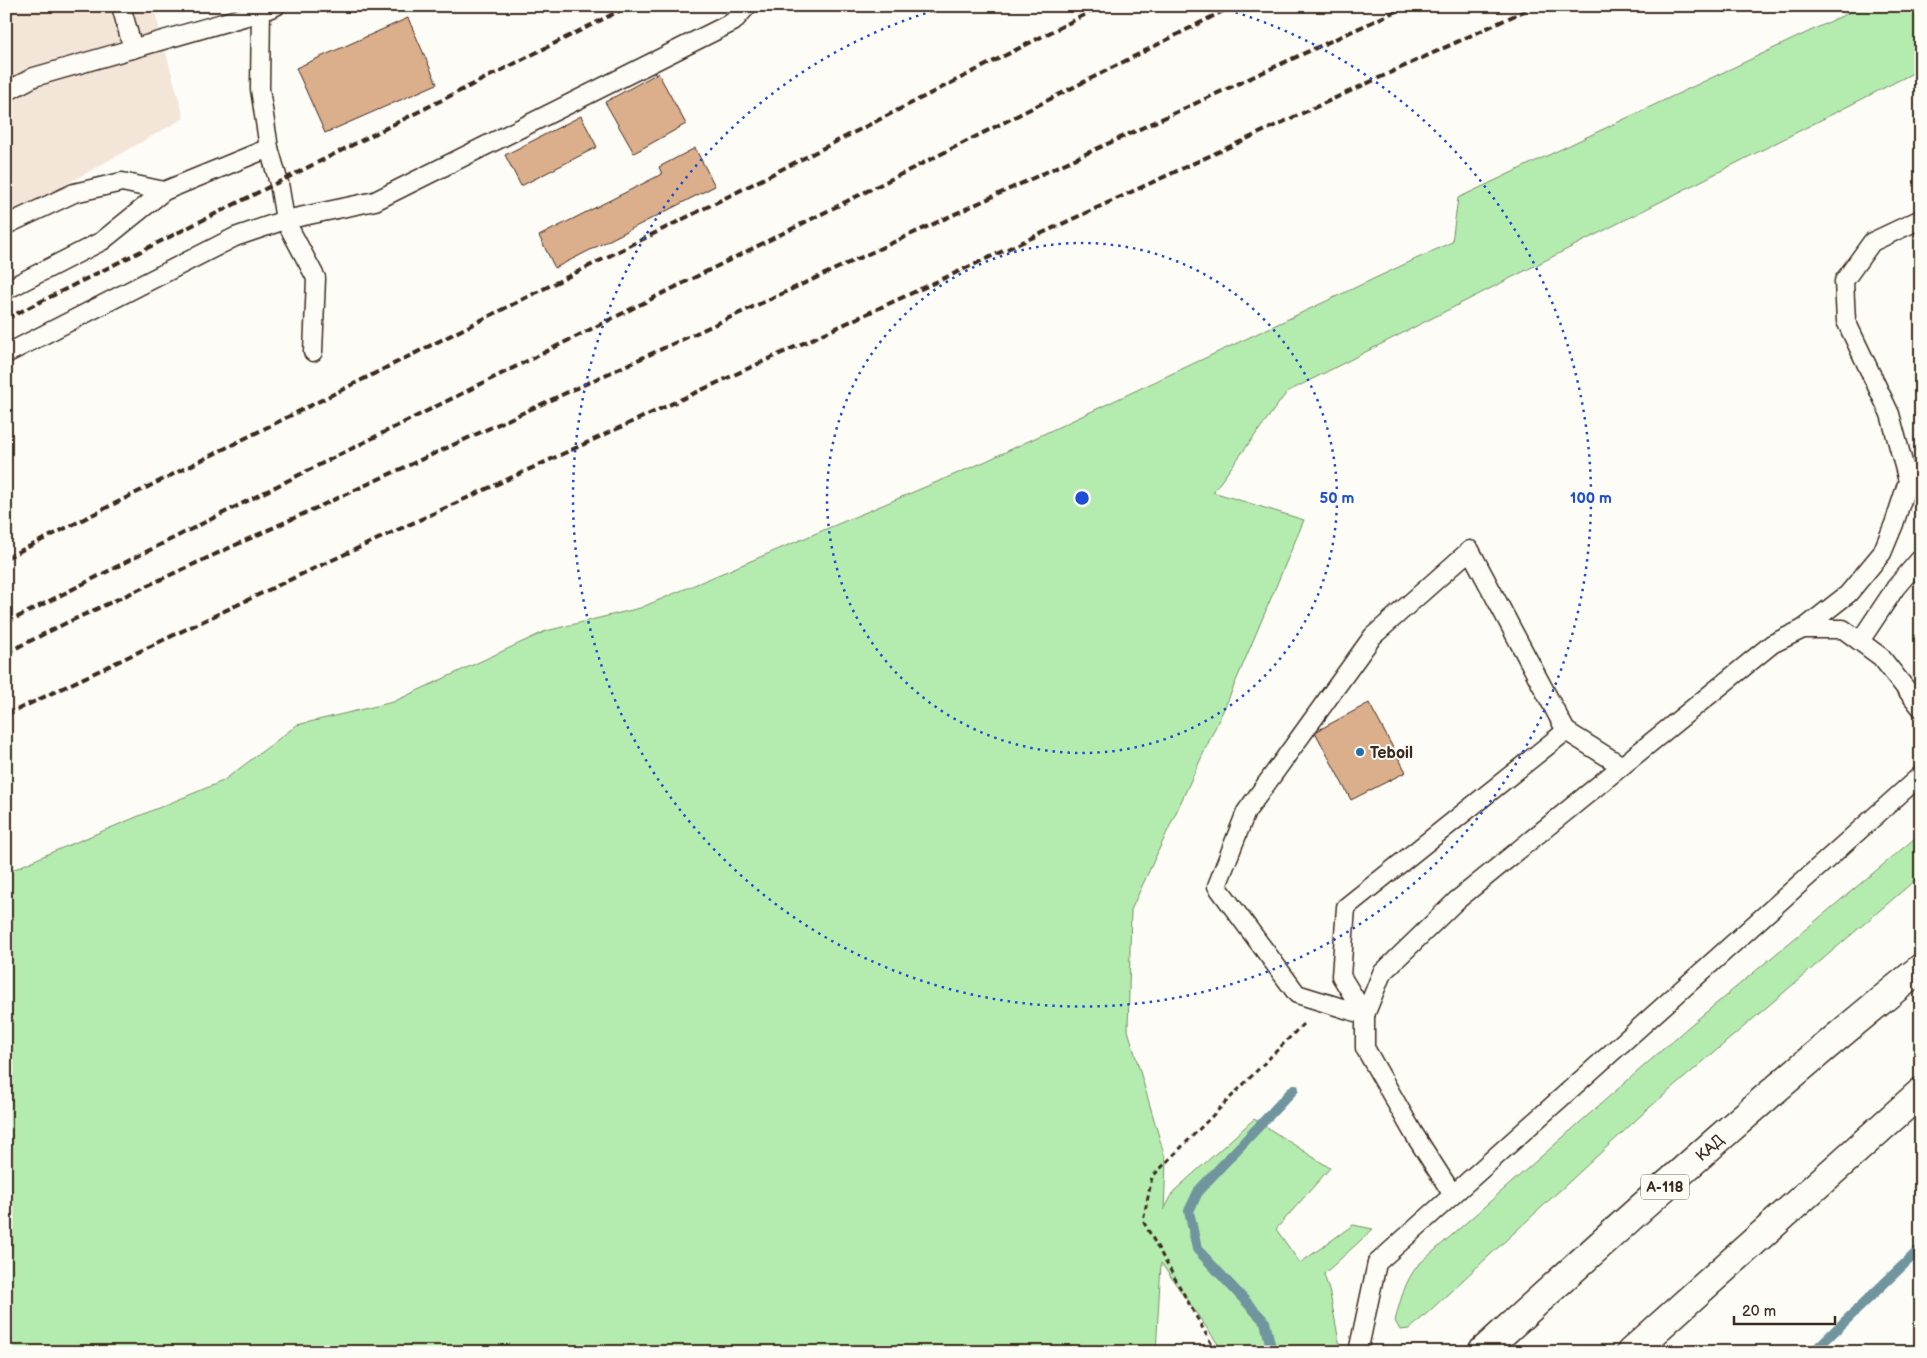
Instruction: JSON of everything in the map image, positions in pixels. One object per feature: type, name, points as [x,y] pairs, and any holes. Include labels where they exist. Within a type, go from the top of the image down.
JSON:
[{"type":"highway","name":"КАД","points":[[1482,1352],[1620,1226],[1827,1044],[1921,968]]},
{"type":"highway","points":[[1631,1352],[1921,1092]]},
{"type":"lane","points":[[121,6],[133,49]]},
{"type":"lane","points":[[6,354],[235,238],[285,220],[375,201],[733,22],[746,6]]},
{"type":"lane","points":[[6,92],[34,77],[266,8],[260,89],[269,148],[279,183],[285,220],[316,278],[313,352]]},
{"type":"lane","points":[[6,290],[102,241],[164,191],[269,148]]},
{"type":"lane","points":[[6,225],[74,193],[122,182],[164,191]]},
{"type":"lane","points":[[1454,1195],[1414,1134],[1366,1048],[1365,1015],[1382,973],[1456,901],[1772,644],[1803,629],[1848,594],[1882,553],[1908,481],[1890,414],[1846,321],[1844,281],[1872,242],[1921,218]]},
{"type":"lane","points":[[1365,1015],[1297,994],[1217,886],[1246,812],[1373,636],[1470,550],[1566,731],[1622,766]]},
{"type":"lane","points":[[1860,641],[1896,587],[1921,558]]},
{"type":"lane","points":[[1803,629],[1843,629],[1881,657],[1921,708]]},
{"type":"lane","points":[[1365,1015],[1341,976],[1346,907],[1566,731]]},
{"type":"lane","points":[[1358,1352],[1377,1263],[1921,775]]},
{"type":"path","points":[[1216,1352],[1143,1221],[1152,1177],[1324,1002]]},
{"type":"shaded area","points":[[6,6],[153,6],[184,118],[6,218]]},
{"type":"green space","points":[[1863,6],[1921,6],[1921,69],[1287,392],[1213,492],[1304,520],[1228,700],[1131,910],[1128,1030],[1166,1161],[1164,1210],[1174,1191],[1254,1119],[1330,1168],[1276,1229],[1300,1263],[1353,1225],[1373,1229],[1324,1274],[1330,1294],[1341,1352],[1221,1352],[1220,1347],[1161,1263],[1156,1352],[6,1352],[6,873],[223,781],[297,725],[393,702],[546,631],[640,608],[984,462],[1452,242],[1458,198]]},
{"type":"green space","points":[[1921,812],[1921,875],[1649,1108],[1410,1329],[1400,1330],[1395,1321],[1399,1306],[1406,1284],[1418,1265],[1687,1028],[1920,834],[1918,820]]},
{"type":"building","points":[[408,18],[437,84],[325,133],[296,68]]},
{"type":"building","points":[[658,73],[686,124],[634,153],[605,102]]},
{"type":"building","points":[[581,116],[597,147],[521,186],[505,155]]},
{"type":"building","points":[[695,148],[715,186],[555,268],[539,236],[662,174],[659,167]]},
{"type":"building","name":"Teboil","points":[[1369,703],[1406,772],[1351,800],[1315,732]]},
{"type":"waterway","points":[[1272,1352],[1265,1322],[1197,1249],[1189,1211],[1199,1190],[1294,1089]]},
{"type":"waterway","points":[[1813,1352],[1921,1248]]},
{"type":"railway","points":[[6,319],[629,6]]},
{"type":"railway","points":[[6,558],[745,188],[1102,6]]},
{"type":"railway","points":[[6,623],[1233,6]]},
{"type":"railway","points":[[6,653],[66,623],[1407,6]]},
{"type":"railway","points":[[6,715],[302,574],[1535,6]]},
{"type":"place","name":"Teboil","points":[[1360,752]]}]
